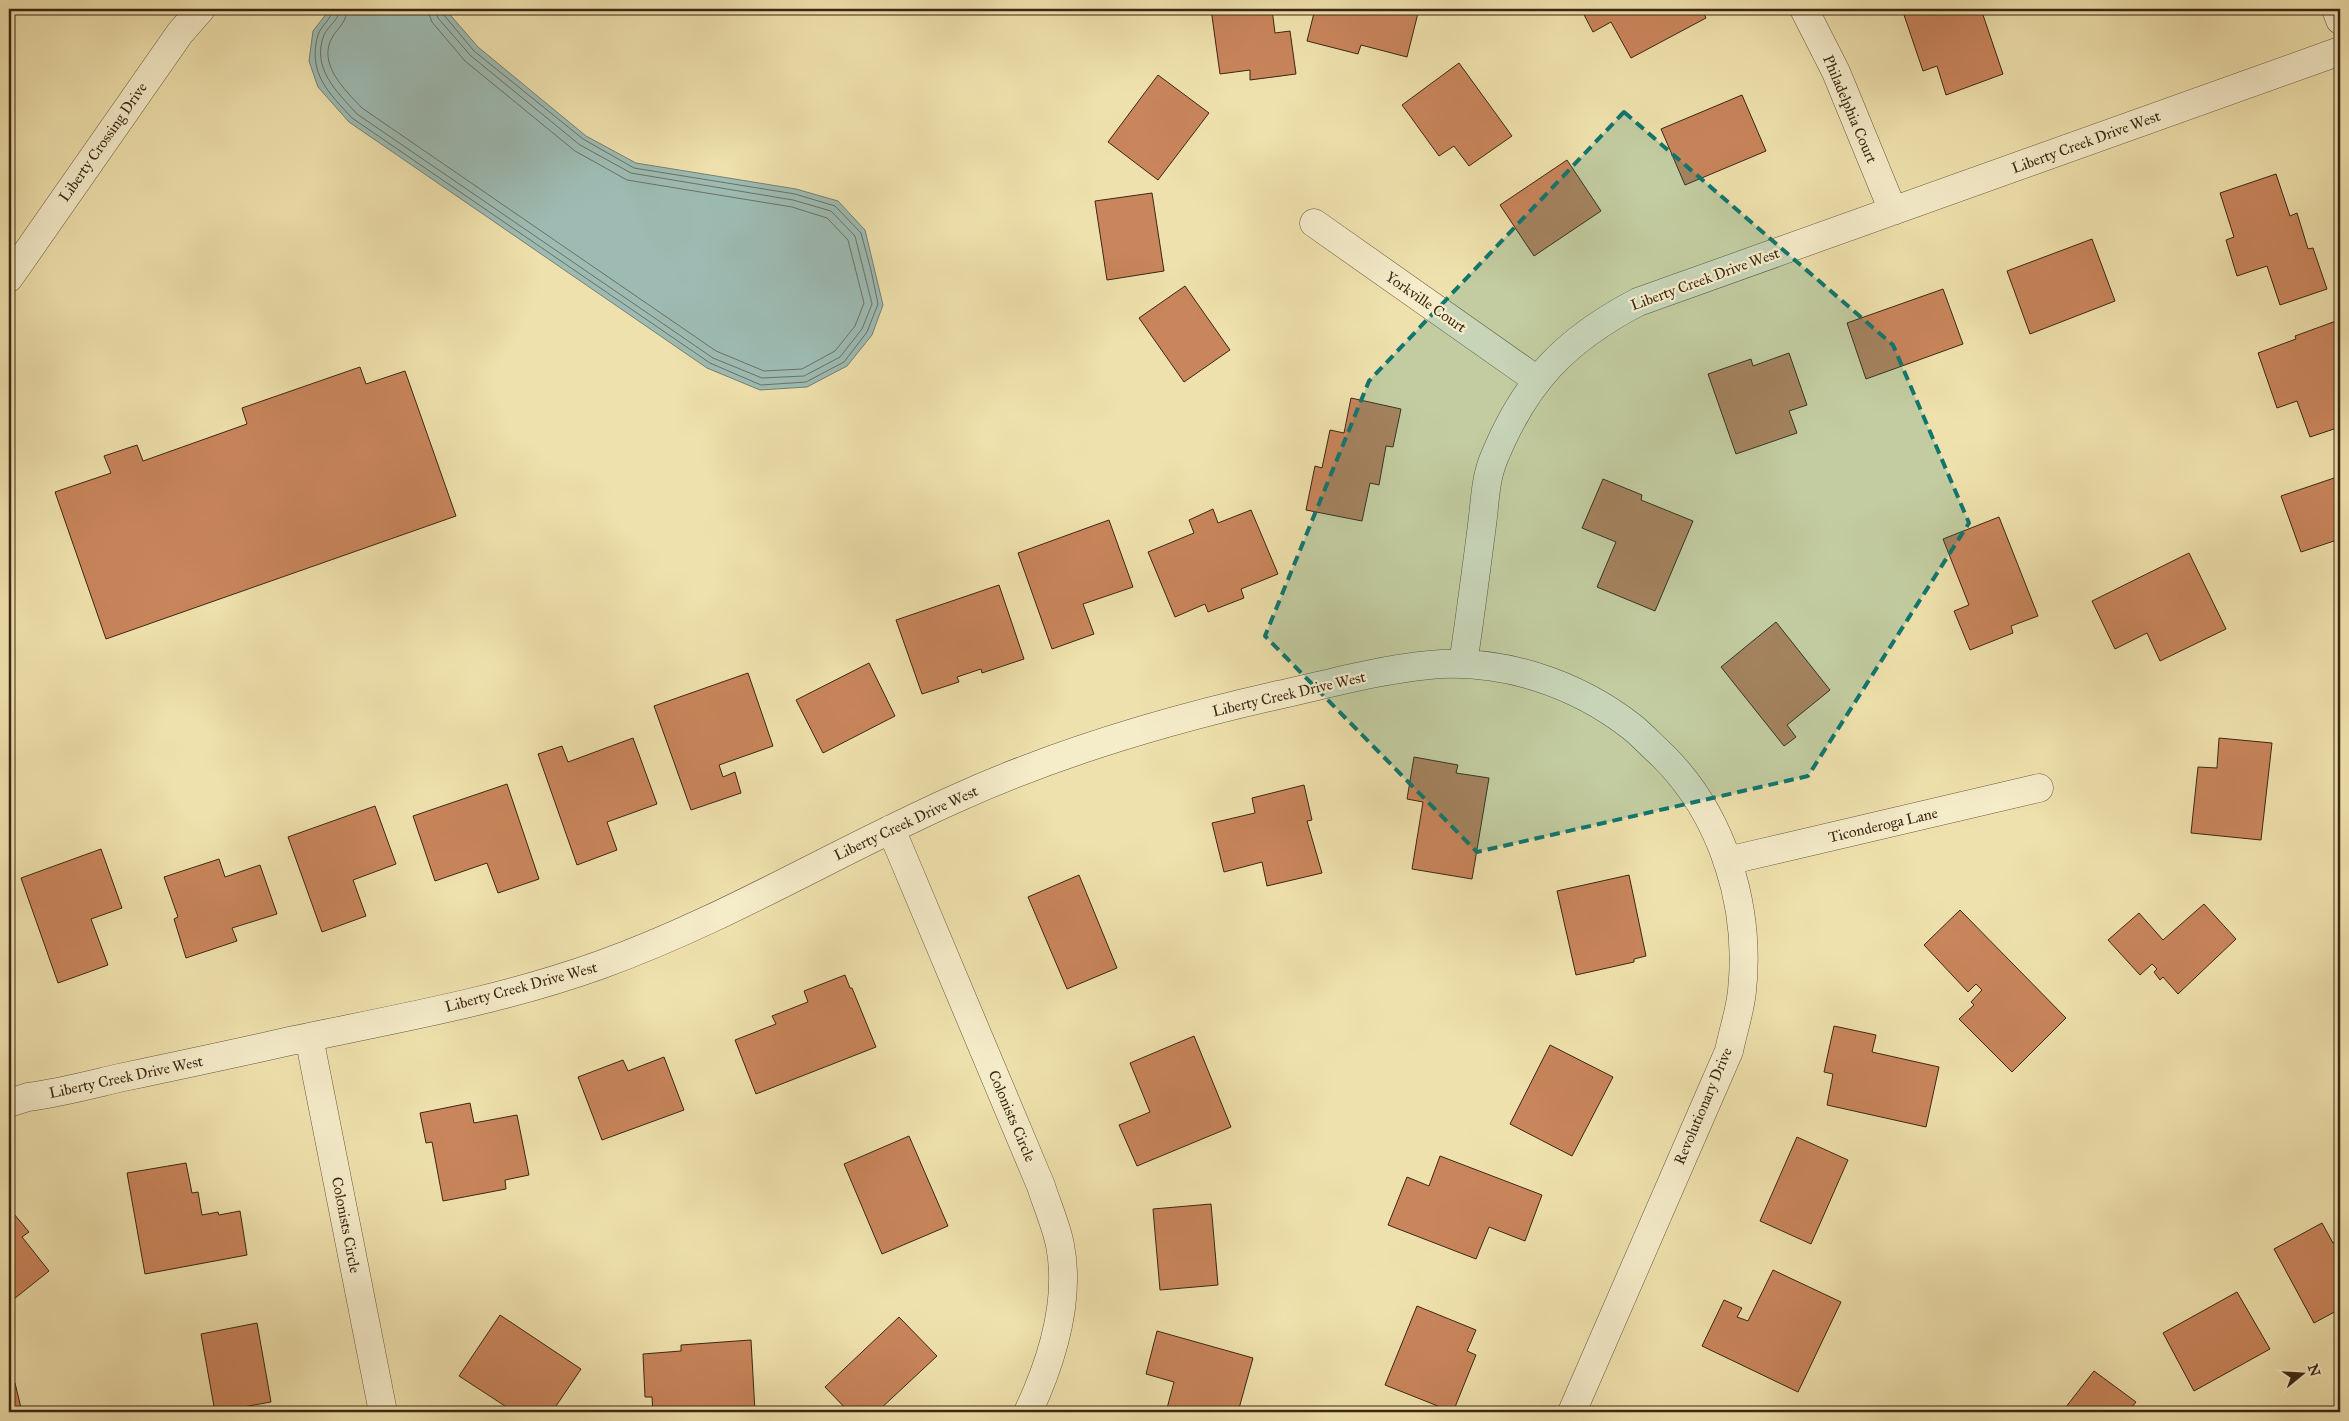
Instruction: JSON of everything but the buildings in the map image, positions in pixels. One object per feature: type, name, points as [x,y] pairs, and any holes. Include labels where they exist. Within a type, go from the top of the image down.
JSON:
[{"type":"street","name":"Liberty Crossing Drive","points":[[9,278],[180,33],[201,9]]},
{"type":"street","name":"Philadelphia Court","points":[[1804,9],[1836,72],[1893,211]]},
{"type":"street","points":[[2336,9],[2340,20]]},
{"type":"street","name":"Liberty Creek Drive West","points":[[9,1103],[28,1097],[484,1000],[544,984],[606,963],[684,931],[960,796],[1017,773],[1152,727],[1231,706],[1394,670],[1429,665],[1463,664],[1485,495],[1494,459],[1514,413],[1537,380],[1584,334],[1638,302],[2340,51]]},
{"type":"street","name":"Yorkville Court","points":[[1314,223],[1537,380]]},
{"type":"street","name":"Revolutionary Drive","points":[[1463,664],[1524,673],[1550,681],[1582,694],[1634,728],[1678,771],[1712,823],[1727,861],[1740,903],[1743,924],[1743,988],[1729,1051],[1572,1412]]},
{"type":"street","name":"Ticonderoga Lane","points":[[1727,861],[2039,788]]},
{"type":"street","name":"Colonists Circle","points":[[891,829],[1041,1186],[1060,1244],[1062,1304],[1050,1363],[1028,1412]]},
{"type":"street","name":"Colonists Circle","points":[[309,1037],[383,1412]]},
{"type":"highlighted area","points":[[1624,112],[1893,345],[1969,523],[1808,776],[1477,852],[1265,636],[1369,381]]},
{"type":"water","points":[[330,9],[445,9],[478,47],[586,136],[636,163],[796,189],[838,201],[865,230],[883,305],[872,335],[847,366],[807,387],[760,390],[707,368],[349,122],[318,87],[309,61],[313,31]]}]
